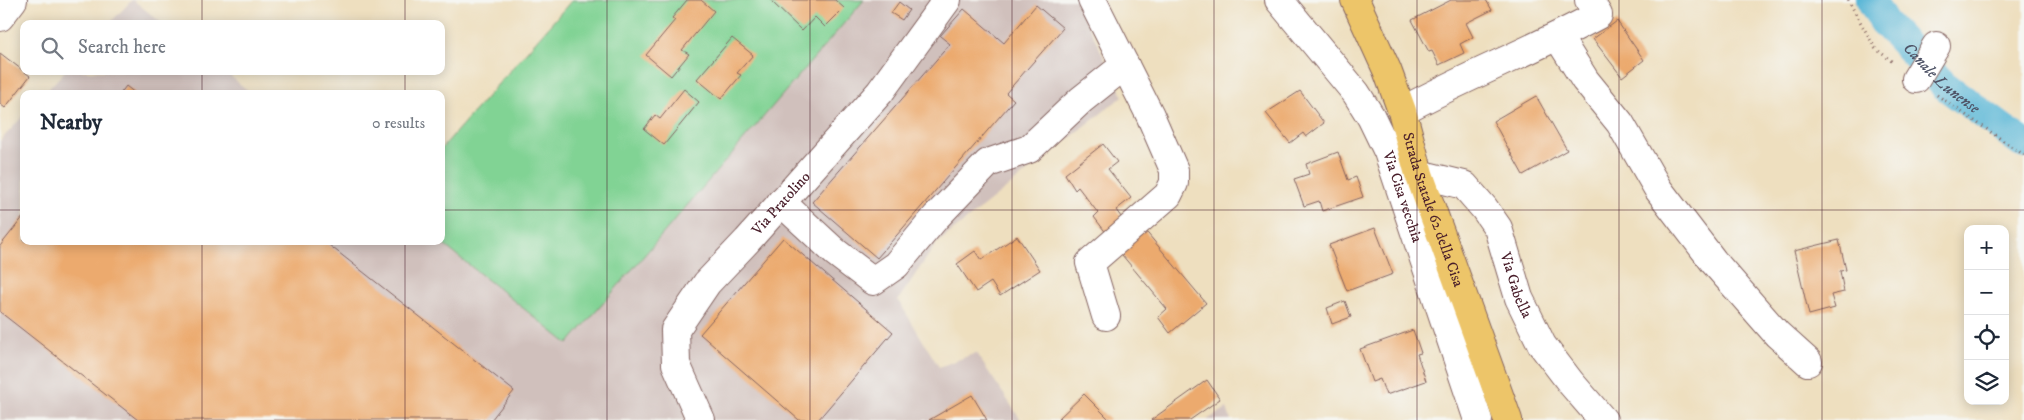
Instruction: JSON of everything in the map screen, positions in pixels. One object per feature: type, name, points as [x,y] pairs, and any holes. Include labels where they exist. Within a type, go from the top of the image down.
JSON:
[{"type":"main road","name":"Strada Statale 62 della Cisa","points":[[1355,0],[1387,70],[1402,111],[1419,174],[1508,420]]},
{"type":"street","points":[[0,16],[13,0]]},
{"type":"street","name":"Via Pratolino","points":[[701,420],[676,364],[675,330],[707,283],[880,92],[947,0]]},
{"type":"street","points":[[1092,0],[1150,115],[1174,170],[1174,183],[1168,194],[1090,263],[1106,316]]},
{"type":"street","name":"Via Cisa vecchia","points":[[1279,0],[1356,93],[1371,117],[1388,152],[1478,420]]},
{"type":"street","points":[[1402,111],[1442,89],[1558,37],[1598,16],[1589,0]]},
{"type":"street","points":[[1558,37],[1585,80],[1620,123],[1658,189],[1714,262],[1777,334],[1808,362]]},
{"type":"street","points":[[1916,79],[1936,46]]},
{"type":"street","points":[[781,202],[834,252],[873,281],[896,265],[936,217],[988,163],[1029,150],[1081,100],[1125,65]]},
{"type":"street","name":"Via Gabella","points":[[1419,174],[1464,185],[1484,208],[1498,228],[1519,298],[1542,344],[1571,384],[1603,420]]},
{"type":"shaded area","points":[[133,0],[158,20],[113,20]]},
{"type":"shaded area","points":[[864,0],[1076,0],[1123,96],[936,244],[898,300],[939,367],[976,353],[1021,420],[0,420],[0,141],[20,119],[20,245],[444,245],[568,344]]},
{"type":"shaded area","points":[[61,75],[229,75],[247,90],[48,90]]},
{"type":"shaded area","points":[[1227,408],[1231,420],[1207,420]]},
{"type":"green space","points":[[572,0],[864,0],[568,344],[444,245],[445,144]]},
{"type":"building","points":[[687,0],[701,0],[714,11],[682,50],[689,54],[671,76],[646,55],[675,20],[672,18]]},
{"type":"building","points":[[770,0],[835,0],[844,8],[825,27],[815,17],[802,31]]},
{"type":"building","points":[[1451,0],[1486,0],[1492,10],[1466,23],[1473,37],[1460,44],[1464,53],[1439,65],[1432,51],[1429,52],[1412,20]]},
{"type":"building","points":[[899,2],[909,10],[902,20],[891,13]]},
{"type":"building","points":[[1036,5],[1063,28],[1006,93],[1014,100],[877,258],[812,202],[950,44],[940,36],[964,9],[1004,43]]},
{"type":"building","points":[[1617,21],[1644,60],[1622,77],[1593,39]]},
{"type":"building","points":[[732,38],[753,55],[737,73],[741,75],[721,99],[697,79]]},
{"type":"building","points":[[0,53],[20,68],[20,75],[30,76],[5,108],[0,104]]},
{"type":"building","points":[[126,86],[131,90],[123,90]]},
{"type":"building","points":[[684,89],[699,102],[664,145],[644,129],[655,115],[660,119]]},
{"type":"building","points":[[1300,91],[1324,123],[1306,137],[1303,133],[1290,143],[1266,113]]},
{"type":"building","points":[[1536,96],[1567,150],[1523,175],[1493,121]]},
{"type":"building","points":[[1103,144],[1117,162],[1108,169],[1131,198],[1116,210],[1124,221],[1107,234],[1094,217],[1098,213],[1078,187],[1075,190],[1065,174]]},
{"type":"building","points":[[1338,152],[1348,180],[1356,177],[1363,197],[1322,211],[1319,201],[1304,206],[1294,179],[1309,174],[1306,164]]},
{"type":"building","points":[[20,221],[20,245],[329,245],[514,391],[491,420],[138,420],[0,312],[0,246]]},
{"type":"building","points":[[1143,228],[1206,303],[1170,333],[1158,317],[1167,309],[1117,249]]},
{"type":"building","points":[[1375,228],[1393,274],[1347,291],[1329,245]]},
{"type":"building","points":[[1017,236],[1040,270],[1000,296],[991,282],[976,292],[957,264],[975,251],[981,260]]},
{"type":"building","points":[[783,238],[893,332],[818,420],[799,420],[700,334]]},
{"type":"building","points":[[1839,240],[1846,270],[1840,271],[1844,292],[1831,295],[1835,308],[1809,315],[1794,251]]},
{"type":"building","points":[[1345,301],[1351,317],[1332,324],[1327,308]]},
{"type":"building","points":[[1413,330],[1421,353],[1417,354],[1426,381],[1386,395],[1380,379],[1372,382],[1360,349]]},
{"type":"building","points":[[1207,380],[1220,399],[1190,420],[1151,420]]},
{"type":"building","points":[[1084,394],[1110,420],[1057,420]]},
{"type":"building","points":[[972,395],[987,420],[929,420]]},
{"type":"waterway","name":"Canale Lunense","points":[[1871,0],[1884,22],[1944,85],[2024,144]]}]
